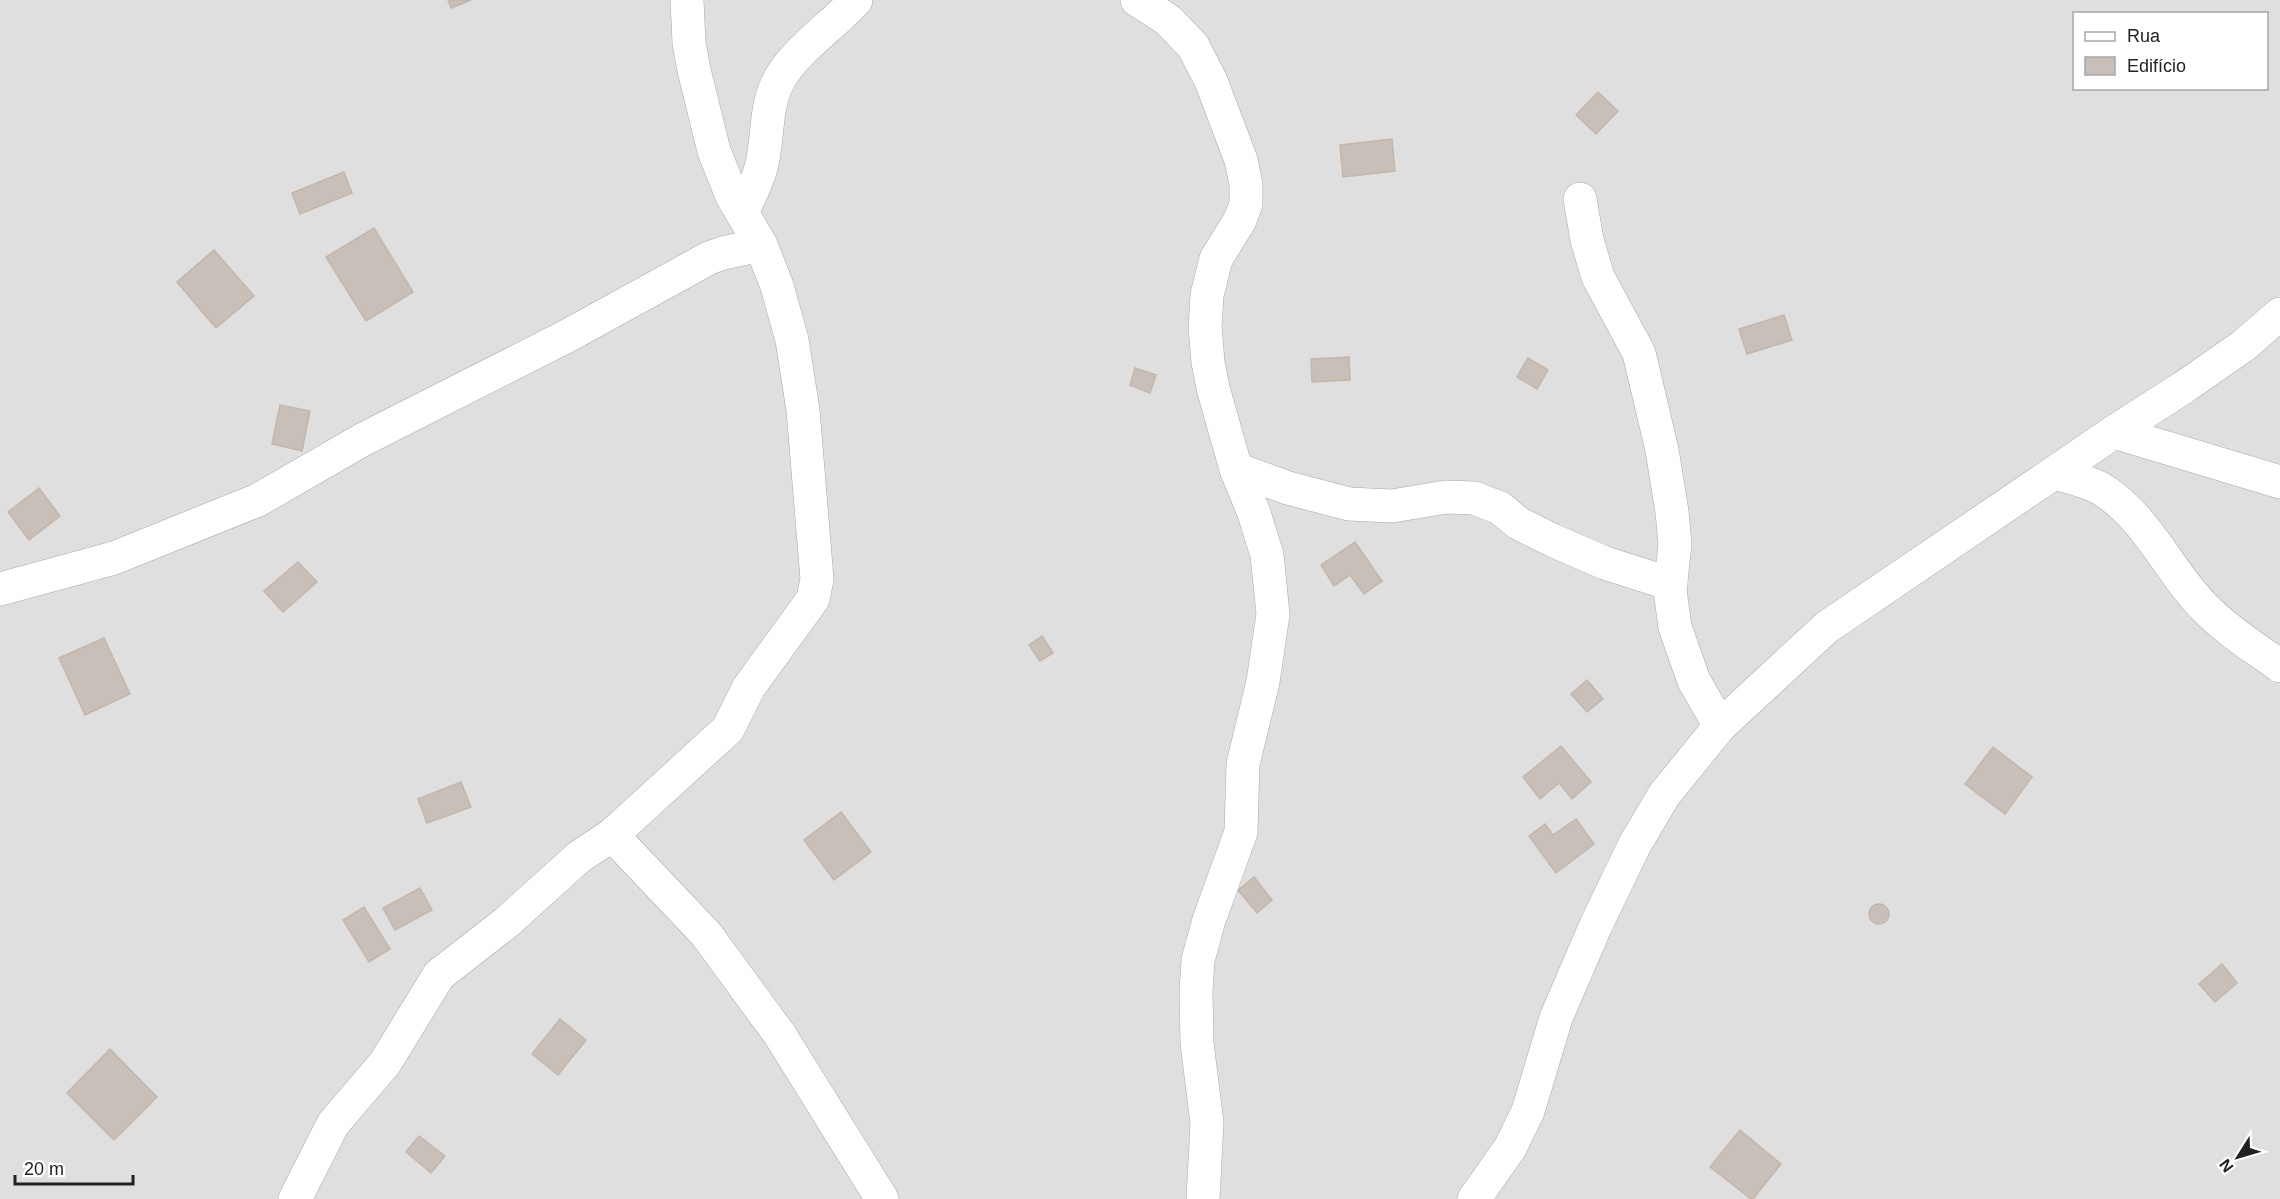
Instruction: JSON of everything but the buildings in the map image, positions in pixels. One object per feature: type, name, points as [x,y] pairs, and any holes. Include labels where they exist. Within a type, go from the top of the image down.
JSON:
[{"type":"street","points":[[295,1199],[333,1124],[385,1063],[440,975],[507,922],[579,857],[612,835],[728,729],[749,687],[813,599],[817,579],[803,410],[792,340],[777,286],[761,245],[724,179],[714,151],[692,61],[687,0]]},
{"type":"street","points":[[742,213],[760,170],[770,107],[782,74],[856,0]]},
{"type":"street","points":[[1137,0],[1168,20],[1193,46],[1211,81],[1241,160],[1246,184],[1246,204],[1235,229],[1216,259],[1207,295],[1208,362],[1236,470],[1254,513],[1266,555],[1273,614],[1263,682],[1243,764],[1242,832],[1212,911],[1198,960],[1197,1042],[1207,1123],[1203,1199]]},
{"type":"street","points":[[1580,199],[1587,240],[1598,277],[1639,353],[1662,450],[1675,544],[1671,584],[1675,627],[1694,681],[1720,726]]},
{"type":"street","points":[[0,589],[114,558],[258,500],[362,440],[569,334],[702,262],[723,253],[761,245]]},
{"type":"street","points":[[1474,1199],[1510,1148],[1528,1111],[1556,1018],[1596,925],[1635,844],[1664,795],[1720,726],[1827,627],[2184,387],[2243,346],[2280,314]]},
{"type":"street","points":[[2114,432],[2280,482]]},
{"type":"street","points":[[1236,470],[1288,488],[1349,504],[1392,506],[1446,496],[1474,498],[1500,508],[1518,523],[1605,563],[1671,584]]},
{"type":"street","points":[[2055,473],[2105,491],[2146,530],[2206,610],[2280,666]]},
{"type":"street","points":[[612,835],[706,934],[780,1035],[882,1199]]},
{"type":"shaded area","points":[[0,0],[2280,0],[2280,1199],[0,1199]]}]
